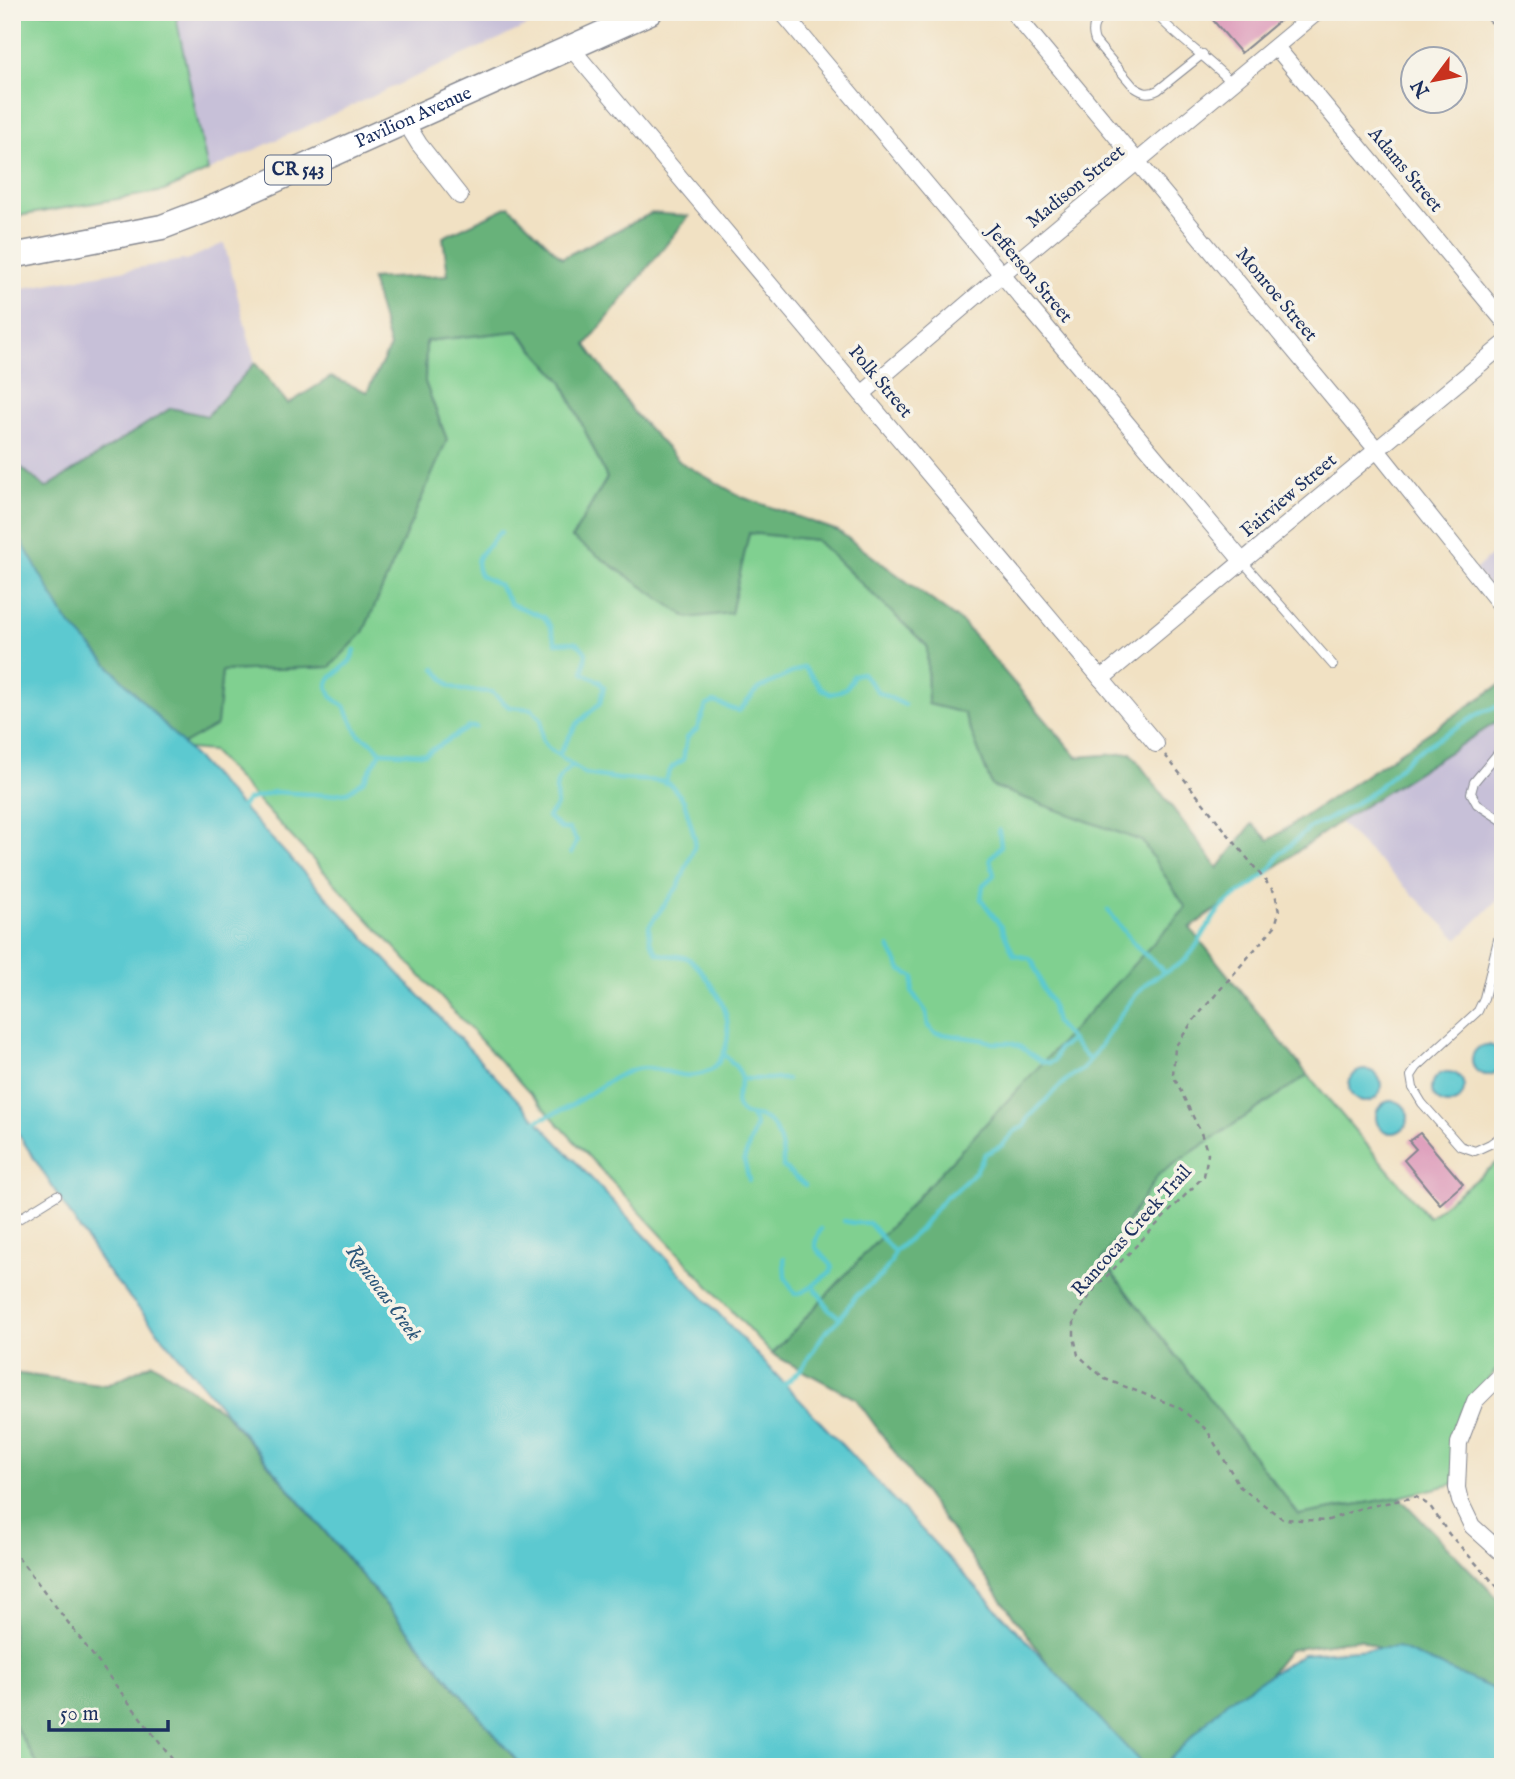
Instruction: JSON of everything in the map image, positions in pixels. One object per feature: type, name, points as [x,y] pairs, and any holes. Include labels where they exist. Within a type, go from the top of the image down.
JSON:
[{"type":"main road","name":"Pavilion Avenue","points":[[12,256],[162,226],[217,206],[650,12]]},
{"type":"street","name":"Jefferson Street","points":[[782,12],[1243,562]]},
{"type":"street","name":"Monroe Street","points":[[1013,12],[1377,450],[1503,608]]},
{"type":"street","name":"Madison Street","points":[[862,394],[1317,12]]},
{"type":"street","name":"Adams Street","points":[[1276,47],[1503,320]]},
{"type":"street","name":"Polk Street","points":[[571,48],[1156,744]]},
{"type":"street","points":[[406,123],[460,196]]},
{"type":"street","name":"Fairview Street","points":[[1101,679],[1503,345]]},
{"type":"street","points":[[1503,1373],[1475,1401],[1459,1443],[1457,1488],[1460,1502],[1472,1526],[1503,1555]]},
{"type":"lane","points":[[1107,12],[1093,24],[1095,41],[1134,87],[1142,92],[1150,94],[1158,90],[1203,54]]},
{"type":"lane","points":[[1154,12],[1232,83]]},
{"type":"lane","points":[[1243,562],[1332,665]]},
{"type":"lane","points":[[1503,747],[1474,782],[1471,793],[1477,804],[1503,821]]},
{"type":"lane","points":[[1503,919],[1484,998],[1478,1011],[1417,1067],[1411,1076],[1413,1088],[1422,1103],[1460,1146],[1475,1151],[1503,1135]]},
{"type":"lane","points":[[12,1223],[57,1195]]},
{"type":"path","name":"Rancocas Creek Trail","points":[[1156,744],[1275,893],[1279,912],[1275,926],[1175,1047],[1173,1075],[1208,1154],[1204,1176],[1095,1288],[1074,1319],[1078,1355],[1105,1380],[1178,1407],[1207,1430],[1240,1487],[1283,1519],[1326,1521],[1361,1508],[1416,1497],[1430,1506],[1449,1534],[1503,1593]]},
{"type":"path","points":[[12,1549],[178,1767]]},
{"type":"shaded area","points":[[175,12],[558,12],[208,171]]},
{"type":"shaded area","points":[[224,243],[255,363],[207,416],[171,408],[46,488],[12,460],[12,290],[189,259]]},
{"type":"shaded area","points":[[1503,544],[1503,602],[1475,570]]},
{"type":"shaded area","points":[[1503,718],[1503,895],[1458,939],[1339,822]]},
{"type":"green space","points":[[12,12],[175,12],[208,171],[164,191],[12,217]]},
{"type":"green space","points":[[509,206],[562,258],[652,213],[689,216],[586,345],[635,414],[680,462],[742,497],[838,531],[964,624],[1077,757],[1131,753],[1218,868],[1252,824],[1269,840],[1503,683],[1503,718],[1339,822],[1190,928],[1308,1075],[1159,1174],[1102,1260],[1299,1515],[1399,1497],[1503,1604],[1503,1709],[1360,1639],[1289,1650],[1195,1767],[1123,1767],[856,1399],[772,1354],[1186,908],[1142,841],[992,786],[964,713],[928,704],[927,646],[816,540],[749,533],[731,613],[688,618],[572,538],[607,478],[562,381],[518,331],[426,341],[425,382],[447,440],[363,633],[330,667],[222,671],[217,725],[176,748],[92,664],[12,533],[12,460],[46,488],[171,408],[207,416],[255,363],[288,404],[331,377],[367,392],[390,347],[371,279],[448,275],[443,237]]},
{"type":"green space","points":[[517,331],[562,381],[607,478],[572,538],[731,613],[749,533],[816,540],[927,646],[928,704],[964,712],[992,786],[1142,841],[1187,908],[772,1354],[212,751],[176,748],[216,725],[222,671],[330,667],[447,440],[425,382],[426,341]]},
{"type":"green space","points":[[1308,1075],[1428,1217],[1503,1158],[1503,1367],[1496,1370],[1459,1416],[1454,1484],[1299,1515],[1102,1260],[1159,1174]]},
{"type":"green space","points":[[153,1363],[225,1413],[522,1767],[39,1767],[12,1721],[12,1373],[107,1385]]},
{"type":"green space","points":[[12,1721],[39,1767],[12,1767]]},
{"type":"water","name":"Rancocas Creek","points":[[12,525],[67,621],[1145,1767],[522,1767],[104,1267],[12,1124]]},
{"type":"water","points":[[1487,1045],[1493,1046],[1501,1054],[1501,1066],[1493,1074],[1487,1075],[1481,1074],[1473,1066],[1472,1060],[1473,1054],[1481,1046]]},
{"type":"water","points":[[1365,1070],[1376,1075],[1381,1086],[1376,1097],[1365,1102],[1354,1097],[1349,1086],[1354,1075]]},
{"type":"water","points":[[1448,1072],[1459,1077],[1464,1088],[1459,1099],[1448,1104],[1437,1099],[1432,1088],[1437,1077]]},
{"type":"water","points":[[1392,1101],[1403,1106],[1408,1117],[1403,1128],[1392,1133],[1381,1128],[1376,1117],[1381,1106]]},
{"type":"water","points":[[1397,1647],[1503,1693],[1503,1767],[1162,1767],[1226,1702],[1303,1654]]},
{"type":"building","points":[[1206,12],[1290,12],[1241,53]]},
{"type":"building","points":[[1420,1133],[1463,1184],[1440,1204],[1404,1160],[1416,1149],[1409,1141]]},
{"type":"waterway","points":[[501,532],[478,559],[477,566],[481,576],[499,585],[511,604],[544,617],[556,643],[573,642],[579,645],[586,653],[583,673],[599,681],[604,687],[600,703],[576,725],[559,754]]},
{"type":"waterway","points":[[355,650],[350,661],[330,679],[327,686],[332,697],[345,707],[359,735],[373,743],[381,752]]},
{"type":"waterway","points":[[664,783],[672,767],[683,760],[687,738],[697,729],[706,706],[714,702],[739,711],[758,689],[804,667],[822,689],[830,694],[839,692],[850,683],[853,675],[862,673],[878,692],[905,705]]},
{"type":"waterway","points":[[435,669],[450,686],[461,690],[492,692],[509,707],[532,709],[541,719],[542,739],[547,747],[585,774],[663,781],[672,786],[684,801],[695,839],[679,885],[649,926],[650,941],[657,953],[693,962],[716,992],[723,1006],[728,1029],[722,1057],[710,1070],[692,1076],[650,1068],[632,1070],[533,1123]]},
{"type":"waterway","points":[[781,1388],[802,1368],[823,1335],[855,1297],[882,1275],[894,1252],[919,1230],[945,1197],[976,1171],[985,1154],[1001,1146],[1015,1131],[1025,1126],[1028,1118],[1059,1087],[1082,1070],[1137,993],[1152,979],[1187,958],[1224,905],[1262,877],[1279,855],[1311,827],[1366,797],[1413,754],[1482,712],[1503,705]]},
{"type":"waterway","points":[[381,752],[425,754],[469,727],[476,727]]},
{"type":"waterway","points":[[238,811],[247,800],[274,792],[327,795],[348,792],[364,780],[381,752]]},
{"type":"waterway","points":[[571,853],[577,841],[569,829],[561,829],[548,817],[557,805],[556,788],[559,779],[572,766]]},
{"type":"waterway","points":[[999,830],[1001,846],[990,859],[994,875],[983,885],[981,899],[1001,926],[1014,955],[1029,958],[1033,962],[1051,1002],[1056,1023],[1089,1060]]},
{"type":"waterway","points":[[1108,910],[1142,952],[1163,972]]},
{"type":"waterway","points":[[889,947],[901,970],[914,977],[912,992],[926,1012],[928,1026],[935,1033],[993,1043],[1011,1043],[1041,1061],[1050,1063],[1054,1061],[1059,1048],[1072,1040]]},
{"type":"waterway","points":[[724,1054],[741,1076],[736,1100],[738,1108],[746,1115],[763,1118],[773,1126],[783,1154],[783,1167],[805,1185]]},
{"type":"waterway","points":[[741,1079],[787,1079]]},
{"type":"waterway","points":[[749,1180],[744,1160],[756,1125],[751,1116]]},
{"type":"waterway","points":[[844,1221],[869,1223],[894,1252]]},
{"type":"waterway","points":[[784,1258],[785,1277],[795,1294],[809,1288],[831,1272],[832,1266],[816,1246],[821,1229]]},
{"type":"waterway","points":[[813,1285],[829,1309],[840,1318]]}]
